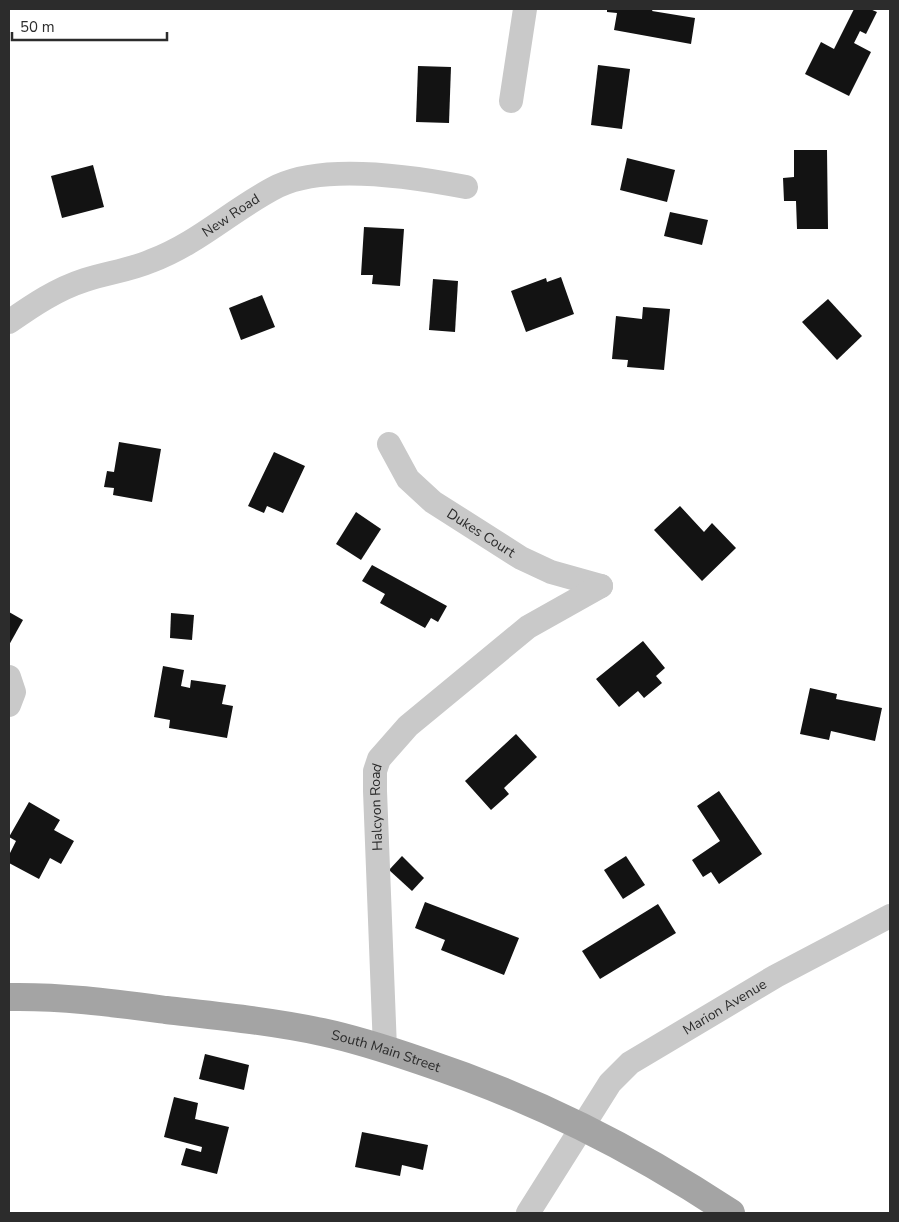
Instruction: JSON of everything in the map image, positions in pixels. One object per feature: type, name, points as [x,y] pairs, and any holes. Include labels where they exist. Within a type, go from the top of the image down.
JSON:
[{"type":"main road","name":"South Main Street","points":[[9,997],[50,996],[258,1020],[323,1032],[384,1049],[472,1078],[530,1100],[645,1160],[730,1213]]},
{"type":"street","points":[[511,101],[525,9]]},
{"type":"street","name":"New Road","points":[[9,322],[43,298],[63,289],[150,262],[191,243],[262,195],[297,179],[315,175],[408,176],[466,187]]},
{"type":"street","name":"Dukes Court","points":[[389,444],[408,479],[433,502],[521,558],[551,572],[601,586]]},
{"type":"street","name":"Halcyon Road","points":[[384,1049],[375,791],[375,771],[379,759],[408,726],[528,627],[601,586]]},
{"type":"street","points":[[9,677],[14,692],[9,705]]},
{"type":"street","name":"Marion Avenue","points":[[528,1213],[610,1083],[630,1064],[776,976],[890,916]]},
{"type":"building","points":[[607,9],[653,9],[652,11],[695,18],[691,44],[614,30],[617,13],[607,12]]},
{"type":"building","points":[[854,9],[870,9],[877,12],[866,34],[860,31],[854,43],[871,52],[849,96],[805,74],[821,42],[834,49]]},
{"type":"building","points":[[598,65],[630,69],[622,129],[591,125]]},
{"type":"building","points":[[418,66],[451,67],[449,123],[416,122]]},
{"type":"building","points":[[794,150],[827,150],[828,229],[797,229],[796,201],[784,201],[783,178],[794,177]]},
{"type":"building","points":[[627,158],[675,170],[667,202],[620,190]]},
{"type":"building","points":[[93,165],[104,207],[62,218],[51,176]]},
{"type":"building","points":[[670,212],[708,220],[702,245],[664,236]]},
{"type":"building","points":[[364,227],[404,229],[400,286],[372,284],[373,275],[361,275]]},
{"type":"building","points":[[561,277],[574,314],[526,332],[511,291],[546,278],[547,282]]},
{"type":"building","points":[[433,279],[458,281],[455,332],[429,330]]},
{"type":"building","points":[[262,295],[275,327],[241,340],[229,308]]},
{"type":"building","points":[[828,299],[862,336],[837,360],[802,322]]},
{"type":"building","points":[[643,307],[670,309],[664,370],[627,367],[628,360],[612,359],[616,316],[642,319]]},
{"type":"building","points":[[119,442],[161,449],[152,502],[113,495],[114,488],[104,487],[107,471],[114,472]]},
{"type":"building","points":[[274,452],[305,466],[283,513],[267,506],[264,513],[248,506]]},
{"type":"building","points":[[680,506],[704,532],[712,523],[736,548],[702,581],[654,530]]},
{"type":"building","points":[[356,512],[381,529],[361,560],[336,544]]},
{"type":"building","points":[[372,565],[447,606],[438,622],[431,618],[425,628],[380,603],[385,594],[362,581]]},
{"type":"building","points":[[9,612],[23,620],[9,645]]},
{"type":"building","points":[[171,613],[194,615],[192,640],[170,638]]},
{"type":"building","points":[[643,641],[665,668],[656,676],[662,683],[644,698],[638,691],[619,707],[596,679]]},
{"type":"building","points":[[163,666],[184,670],[181,686],[190,688],[191,680],[226,685],[222,704],[233,706],[227,738],[169,728],[170,720],[154,717]]},
{"type":"building","points":[[810,688],[837,694],[836,699],[882,708],[875,741],[831,731],[829,740],[800,734]]},
{"type":"building","points":[[516,734],[537,757],[504,788],[509,794],[491,810],[465,781]]},
{"type":"building","points":[[719,791],[762,854],[719,884],[711,872],[703,877],[692,860],[720,841],[697,806]]},
{"type":"building","points":[[29,802],[60,820],[54,830],[74,841],[61,864],[50,858],[39,879],[9,863],[9,855],[16,841],[9,837]]},
{"type":"building","points":[[402,856],[424,878],[412,891],[389,870]]},
{"type":"building","points":[[626,856],[645,885],[623,899],[604,870]]},
{"type":"building","points":[[425,902],[519,938],[504,975],[441,950],[445,940],[415,928]]},
{"type":"building","points":[[658,904],[676,933],[600,979],[582,951]]},
{"type":"building","points":[[205,1054],[249,1065],[244,1090],[199,1079]]},
{"type":"building","points":[[174,1097],[198,1103],[195,1119],[229,1127],[217,1174],[181,1165],[186,1148],[201,1152],[202,1147],[164,1137]]},
{"type":"building","points":[[362,1132],[428,1145],[423,1170],[402,1165],[400,1176],[355,1167]]}]
